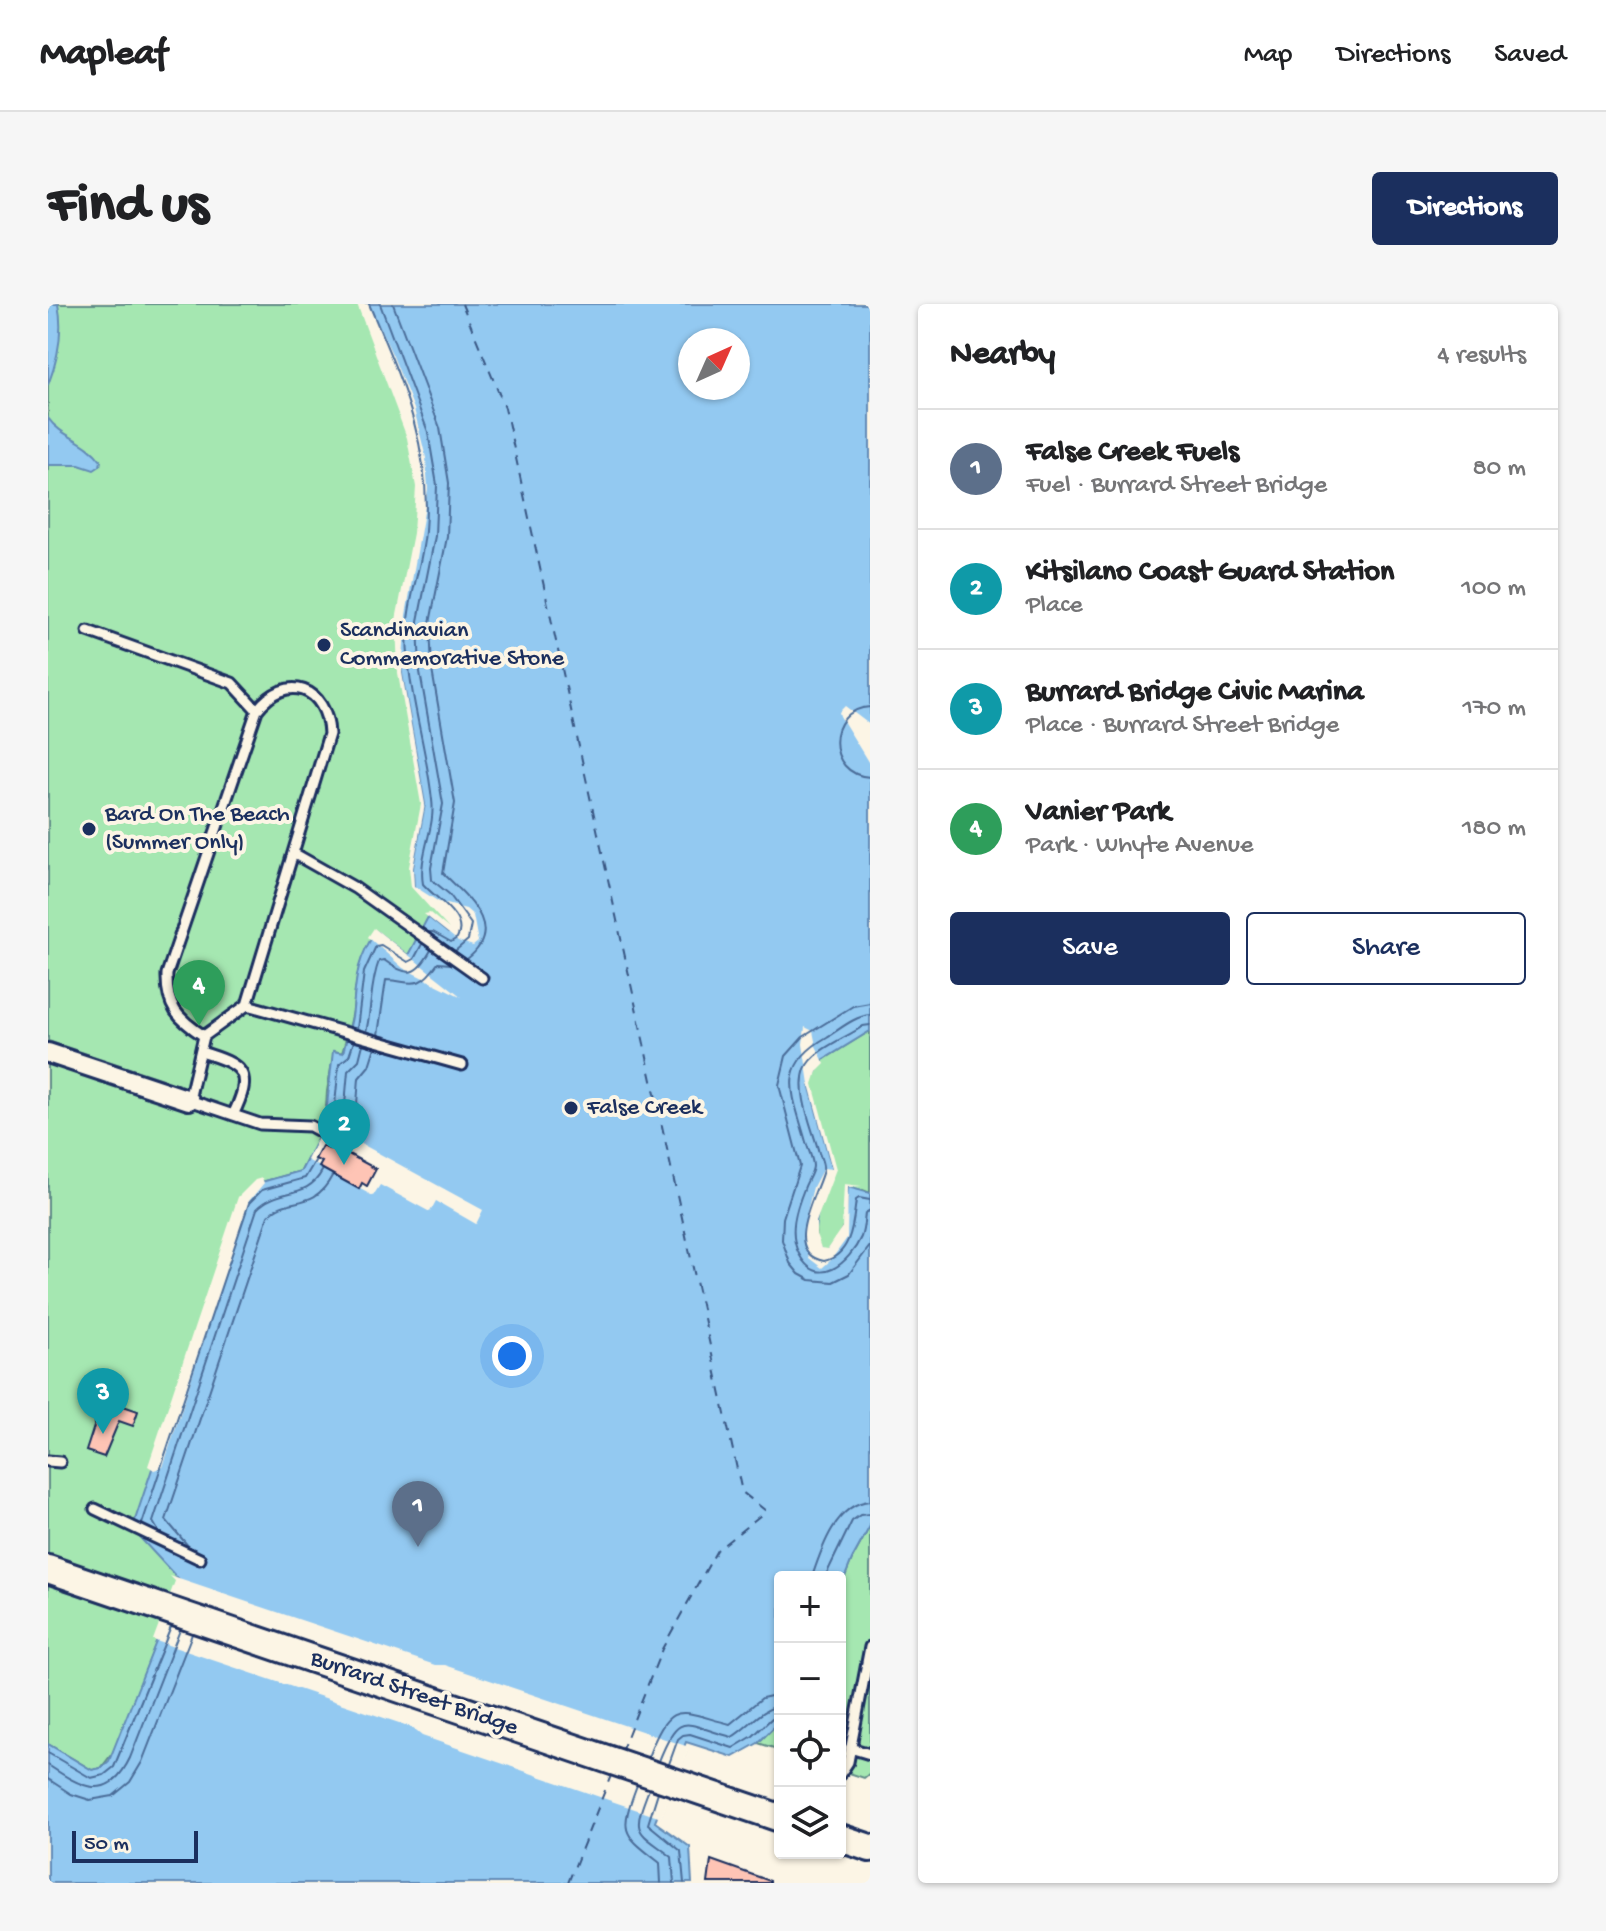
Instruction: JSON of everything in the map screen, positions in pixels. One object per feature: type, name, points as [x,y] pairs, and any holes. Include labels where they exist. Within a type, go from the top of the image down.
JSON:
[{"type":"main road","name":"Burrard Street Bridge","points":[[48,1569],[774,1815]]},
{"type":"main road","points":[[846,1840],[870,1848]]},
{"type":"street","points":[[48,1053],[189,1100]]},
{"type":"lane","points":[[88,631],[232,683],[257,710]]},
{"type":"lane","points":[[204,1036],[186,1024],[172,1008],[166,992],[167,974],[257,710],[277,691],[290,687],[304,689],[315,697],[328,720],[329,734],[247,1005],[204,1036],[189,1100],[260,1124],[310,1126],[321,1132]]},
{"type":"lane","points":[[293,853],[355,888],[482,978]]},
{"type":"lane","points":[[247,1005],[462,1065]]},
{"type":"lane","points":[[201,1052],[225,1059],[244,1077],[244,1092],[233,1115]]},
{"type":"lane","points":[[48,1461],[60,1462]]},
{"type":"lane","points":[[95,1509],[200,1559]]},
{"type":"lane","points":[[846,1765],[870,1647]]},
{"type":"lane","points":[[850,1748],[870,1754]]},
{"type":"lane","points":[[698,1786],[774,1815]]},
{"type":"green space","points":[[48,304],[361,304],[411,437],[420,487],[454,929],[407,955],[376,932],[359,969],[342,1053],[334,1051],[325,1124],[301,1171],[258,1183],[180,1581],[114,1751],[101,1768],[92,1770],[48,1744],[48,1062],[163,1100],[165,1080],[48,1041]]},
{"type":"green space","points":[[870,1031],[870,1193],[863,1190],[829,1252],[816,1248],[809,1084],[823,1060]]},
{"type":"green space","points":[[870,1526],[870,1773],[864,1778],[846,1772],[846,1574]]},
{"type":"green space","points":[[774,1727],[774,1748],[758,1743]]},
{"type":"water","points":[[48,304],[58,304],[60,335],[48,385]]},
{"type":"water","name":"False Creek","points":[[361,304],[870,304],[870,733],[866,738],[870,754],[870,1031],[823,1060],[809,1084],[832,1169],[821,1194],[813,1241],[825,1253],[845,1228],[848,1187],[870,1193],[870,1526],[846,1574],[846,1571],[774,1571],[774,1727],[758,1743],[733,1757],[686,1742],[655,1822],[690,1847],[692,1883],[48,1883],[48,1744],[92,1770],[101,1768],[109,1761],[180,1581],[132,1529],[242,1199],[258,1183],[301,1171],[325,1124],[333,1051],[343,1053],[358,968],[376,931],[408,955],[428,917],[448,933],[453,931],[414,887],[413,868],[425,804],[402,674],[400,620],[417,534],[420,487],[411,437]]},
{"type":"water","points":[[48,418],[95,454],[101,461],[100,466],[94,470],[79,465],[48,465]]},
{"type":"pier","points":[[357,304],[369,304],[393,356],[414,409],[426,458],[428,489],[406,615],[402,673],[425,804],[413,868],[414,886],[439,902],[466,909],[473,915],[478,942],[473,946],[458,941],[424,914],[430,913],[449,929],[411,887],[409,867],[421,804],[398,674],[396,620],[413,533],[416,487],[407,438]]},
{"type":"pier","points":[[845,706],[870,725],[870,765],[840,716],[839,712]]},
{"type":"pier","points":[[374,928],[462,997],[403,968],[368,937]]},
{"type":"pier","points":[[805,1027],[813,1031],[825,1064],[817,1072],[813,1084],[836,1169],[816,1222],[821,1248],[827,1249],[842,1227],[844,1184],[862,1186],[848,1187],[847,1238],[822,1268],[809,1258],[804,1224],[813,1187],[823,1168],[832,1169],[809,1084],[803,1044]]},
{"type":"pier","points":[[325,1124],[483,1210],[476,1224],[436,1201],[430,1212],[380,1185],[373,1196],[307,1160]]},
{"type":"pier","points":[[262,1178],[264,1183],[249,1201],[163,1467],[154,1470],[148,1466],[238,1197],[255,1180]]},
{"type":"pier","points":[[170,1576],[689,1747],[661,1818],[422,1736],[411,1727],[153,1640],[175,1581]]},
{"type":"building","points":[[332,1145],[376,1169],[367,1186],[362,1183],[359,1189],[319,1167],[322,1162],[315,1159],[322,1146],[329,1149]]},
{"type":"building","points":[[106,1400],[138,1411],[133,1426],[119,1421],[104,1457],[86,1451],[102,1402],[106,1403]]},
{"type":"building","points":[[711,1860],[770,1881],[770,1883],[708,1883]]},
{"type":"ferry route","points":[[462,304],[505,408],[742,1492],[766,1511],[717,1550],[662,1649],[621,1752]]},
{"type":"ferry route","points":[[568,1883],[612,1773]]},
{"type":"place","name":"Scandinavian Commemorative Stone","points":[[324,645]]},
{"type":"place","name":"Bard On The Beach (Summer Only)","points":[[89,829]]},
{"type":"place","name":"Vanier Park","points":[[199,1026]]},
{"type":"place","name":"False Creek","points":[[571,1108]]},
{"type":"place","name":"Kitsilano Coast Guard Station","points":[[344,1165]]},
{"type":"place","name":"Burrard Bridge Civic Marina","points":[[103,1434]]},
{"type":"place","name":"False Creek Fuels","points":[[418,1547]]}]
